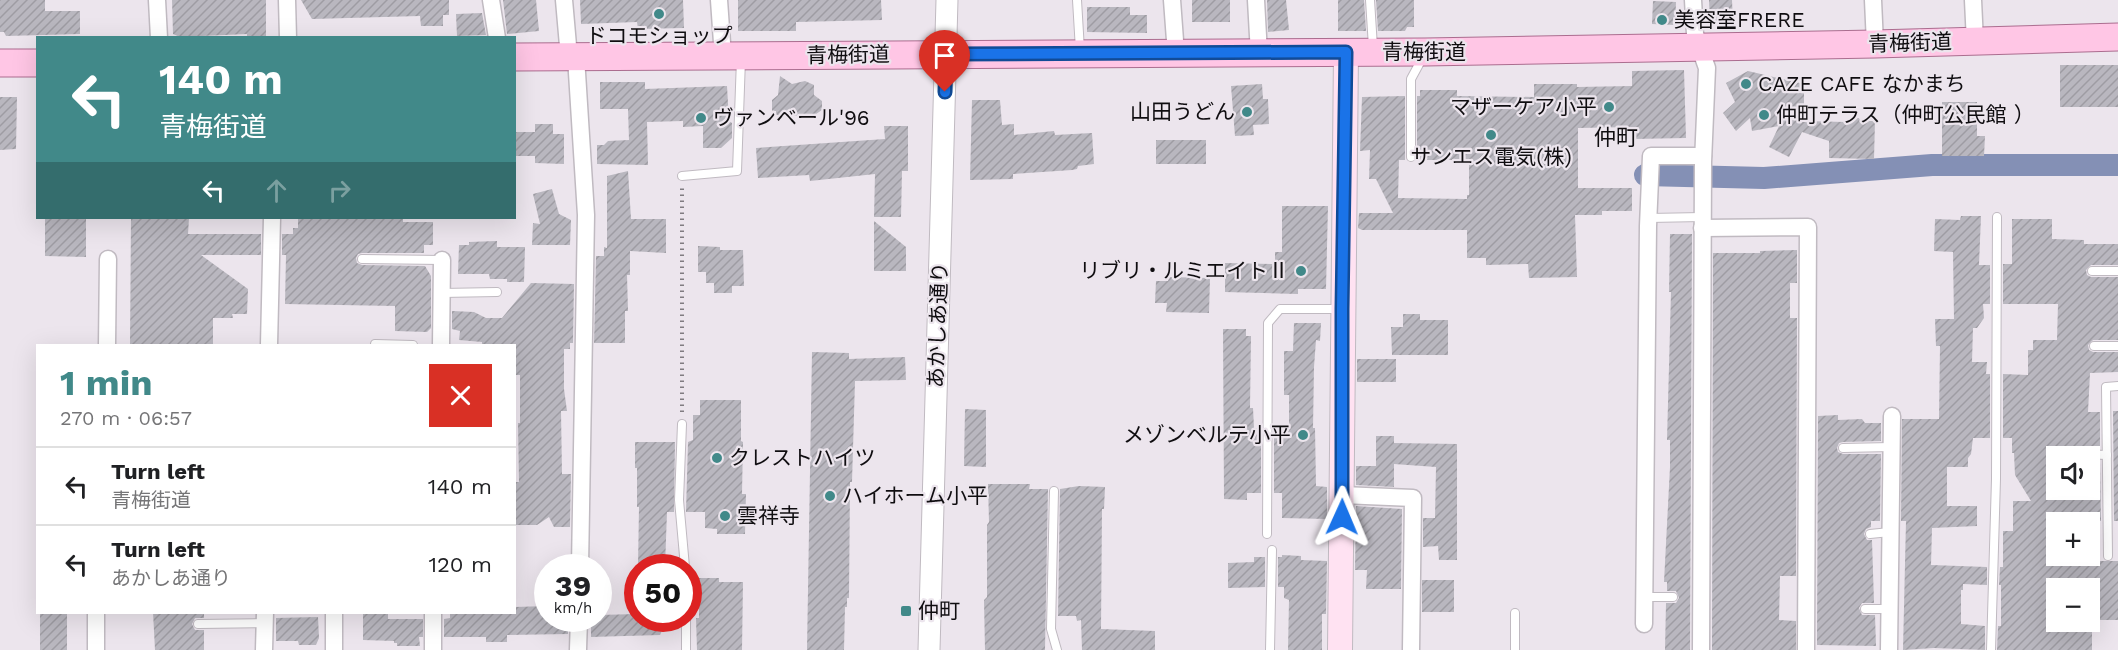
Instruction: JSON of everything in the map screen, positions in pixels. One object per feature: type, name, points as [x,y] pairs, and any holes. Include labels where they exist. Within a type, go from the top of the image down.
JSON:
[{"type":"main road","name":"青梅街道","points":[[516,57],[1425,52],[1701,48],[2118,37]]},
{"type":"main road","points":[[1340,650],[1346,52]]},
{"type":"main road","points":[[0,63],[36,63]]},
{"type":"street","points":[[157,0],[159,36]]},
{"type":"street","points":[[287,0],[288,36]]},
{"type":"street","points":[[491,0],[497,36]]},
{"type":"street","points":[[564,0],[572,57],[586,215],[580,554]]},
{"type":"street","points":[[719,0],[732,57]]},
{"type":"street","name":"あかしあ通り","points":[[929,650],[947,0]]},
{"type":"street","points":[[1172,0],[1176,54]]},
{"type":"street","points":[[1256,0],[1259,54]]},
{"type":"street","points":[[1693,0],[1695,34],[1707,68],[1702,223],[1701,650]]},
{"type":"street","points":[[1873,0],[1875,44]]},
{"type":"street","points":[[1973,0],[1976,42]]},
{"type":"street","points":[[1644,624],[1651,156],[1703,159]]},
{"type":"street","points":[[269,344],[272,219]]},
{"type":"street","points":[[1702,223],[1808,227],[1806,650]]},
{"type":"street","points":[[107,344],[108,259]]},
{"type":"street","points":[[441,344],[442,260]]},
{"type":"street","points":[[1889,650],[1892,416]]},
{"type":"street","points":[[1342,495],[1413,498],[1411,650]]},
{"type":"street","points":[[96,614],[96,650]]},
{"type":"street","points":[[334,614],[334,650]]},
{"type":"street","points":[[433,614],[433,650]]},
{"type":"street","points":[[264,650],[265,617]]},
{"type":"street","points":[[578,650],[579,632]]},
{"type":"lane","points":[[1077,0],[1080,54]]},
{"type":"lane","points":[[1370,0],[1373,52]]},
{"type":"lane","points":[[1412,157],[1412,79],[1425,52]]},
{"type":"lane","points":[[682,176],[737,171],[732,57]]},
{"type":"lane","points":[[1991,650],[1996,479],[1997,217]]},
{"type":"lane","points":[[1649,218],[1702,223]]},
{"type":"lane","points":[[362,259],[442,260]]},
{"type":"lane","points":[[2092,271],[2118,271]]},
{"type":"lane","points":[[442,293],[497,291]]},
{"type":"lane","points":[[1267,534],[1268,323],[1280,309],[1342,309]]},
{"type":"lane","points":[[2094,346],[2118,346]]},
{"type":"lane","points":[[2108,556],[2106,387],[2118,386]]},
{"type":"lane","points":[[682,424],[679,500],[684,554]]},
{"type":"lane","points":[[1843,448],[1891,447]]},
{"type":"lane","points":[[2100,453],[2118,449]]},
{"type":"lane","points":[[1054,490],[1051,629],[1057,650]]},
{"type":"lane","points":[[1870,534],[1890,532]]},
{"type":"lane","points":[[2108,537],[2118,537]]},
{"type":"lane","points":[[1270,650],[1272,550]]},
{"type":"lane","points":[[1644,597],[1673,597]]},
{"type":"lane","points":[[1865,609],[1890,609]]},
{"type":"lane","points":[[1515,613],[1515,650]]},
{"type":"lane","points":[[198,624],[265,617]]},
{"type":"lane","points":[[686,632],[686,650]]},
{"type":"path","points":[[682,176],[682,424]]},
{"type":"building","points":[[0,0],[45,0],[45,11],[80,11],[80,34],[6,36],[4,32],[0,32]]},
{"type":"building","points":[[172,0],[266,0],[266,36],[247,36],[247,34],[178,36],[173,34]]},
{"type":"building","points":[[301,0],[449,0],[449,15],[443,15],[443,26],[421,26],[420,16],[312,19]]},
{"type":"building","points":[[503,0],[536,0],[539,31],[507,34]]},
{"type":"building","points":[[580,0],[683,0],[684,28],[638,29],[637,22],[581,24]]},
{"type":"building","points":[[738,0],[881,0],[882,20],[796,22],[796,31],[738,31]]},
{"type":"building","points":[[1192,0],[1230,0],[1230,22],[1192,22]]},
{"type":"building","points":[[1267,0],[1286,0],[1289,30],[1268,32]]},
{"type":"building","points":[[1338,0],[1364,0],[1366,31],[1338,31]]},
{"type":"building","points":[[1376,0],[1414,0],[1414,27],[1407,27],[1405,31],[1378,31]]},
{"type":"building","points":[[1709,0],[1732,0],[1733,23],[1710,24]]},
{"type":"building","points":[[1653,1],[1676,2],[1675,25],[1652,24]]},
{"type":"building","points":[[1087,7],[1130,7],[1130,15],[1147,15],[1147,33],[1087,32]]},
{"type":"building","points":[[482,13],[486,35],[457,36],[456,14]]},
{"type":"building","points":[[2060,65],[2118,65],[2118,107],[2060,107]]},
{"type":"building","points":[[1684,70],[1686,138],[1633,139],[1633,127],[1578,128],[1578,188],[1632,188],[1632,211],[1602,211],[1602,215],[1575,215],[1577,277],[1529,278],[1528,264],[1486,265],[1486,258],[1467,258],[1467,230],[1362,230],[1358,228],[1359,213],[1393,213],[1376,179],[1369,179],[1370,150],[1360,151],[1362,97],[1405,96],[1405,160],[1399,160],[1398,198],[1467,199],[1469,160],[1417,160],[1417,96],[1420,96],[1420,90],[1457,90],[1457,96],[1534,97],[1534,84],[1577,84],[1577,87],[1632,86],[1632,71]]},
{"type":"building","points":[[1748,71],[1804,84],[1804,121],[1845,122],[1848,119],[1859,118],[1860,121],[1875,121],[1874,159],[1829,158],[1829,141],[1802,132],[1789,157],[1769,147],[1779,126],[1752,131],[1750,118],[1736,131],[1723,113],[1735,102],[1726,83]]},
{"type":"building","points":[[780,76],[792,84],[805,81],[814,85],[814,95],[822,101],[822,110],[813,116],[776,115],[776,111],[772,111],[772,100],[778,95]]},
{"type":"building","points":[[600,82],[645,82],[645,89],[727,86],[732,138],[721,148],[703,148],[703,126],[683,127],[683,121],[647,122],[648,165],[597,164],[597,145],[604,145],[608,141],[629,140],[628,109],[600,109]]},
{"type":"building","points":[[1262,84],[1263,99],[1268,99],[1269,124],[1253,125],[1254,135],[1235,136],[1231,86]]},
{"type":"building","points":[[0,97],[17,97],[16,149],[0,150]]},
{"type":"building","points":[[972,100],[1000,100],[1002,125],[1014,124],[1014,135],[1054,131],[1055,135],[1092,133],[1094,164],[1078,166],[1077,169],[1072,170],[1013,174],[1013,179],[970,180]]},
{"type":"building","points":[[1942,102],[1977,102],[1977,136],[1985,136],[1984,156],[1942,156]]},
{"type":"building","points":[[535,124],[553,124],[553,134],[564,134],[564,164],[535,163],[535,156],[516,156],[516,132],[535,132]]},
{"type":"building","points":[[884,126],[908,126],[908,171],[902,171],[901,217],[874,217],[875,174],[810,181],[809,175],[758,178],[756,148],[885,139]]},
{"type":"building","points":[[1156,140],[1206,140],[1206,164],[1156,164]]},
{"type":"building","points":[[628,171],[631,219],[666,219],[666,253],[630,251],[625,343],[594,343],[596,256],[604,256],[604,247],[607,248],[607,176]]},
{"type":"building","points":[[552,189],[559,214],[571,220],[570,245],[532,245],[533,223],[540,224],[533,194]]},
{"type":"building","points":[[1282,206],[1328,206],[1326,289],[1298,289],[1298,294],[1225,292],[1225,263],[1275,264],[1275,252],[1282,252]]},
{"type":"building","points":[[1961,216],[1981,216],[1979,265],[1990,265],[1990,304],[1983,304],[1984,318],[1977,328],[1973,328],[1972,362],[1987,362],[1986,374],[1990,374],[1990,438],[1973,438],[1968,467],[1947,467],[1947,506],[1977,506],[1977,526],[1932,528],[1931,565],[1987,567],[1987,585],[1963,584],[1963,590],[1961,590],[1961,624],[1985,626],[1985,650],[1934,648],[1903,650],[1906,521],[1901,521],[1902,419],[1939,419],[1940,346],[1936,346],[1935,319],[1954,319],[1953,252],[1934,251],[1935,219],[1960,220]]},
{"type":"building","points":[[45,219],[86,219],[86,257],[45,256]]},
{"type":"building","points":[[131,219],[189,219],[188,234],[261,234],[261,255],[201,255],[248,289],[247,314],[232,314],[233,318],[213,318],[213,344],[130,344]]},
{"type":"building","points":[[298,219],[403,219],[403,222],[433,222],[433,245],[424,245],[424,253],[362,253],[356,258],[357,263],[362,265],[425,266],[431,276],[431,328],[427,332],[395,331],[395,306],[285,304],[286,255],[282,255],[282,234],[293,234],[293,228],[298,228]]},
{"type":"building","points":[[2012,219],[2052,219],[2052,239],[2084,240],[2084,244],[2118,244],[2118,265],[2091,265],[2086,270],[2087,275],[2091,277],[2118,277],[2118,340],[2093,340],[2088,345],[2089,350],[2093,352],[2118,352],[2118,372],[2090,373],[2088,412],[2100,412],[2100,446],[2046,446],[2046,500],[2100,500],[2100,461],[2101,521],[2100,512],[2046,512],[2046,566],[2100,566],[2100,561],[2118,561],[2118,620],[2100,620],[2100,578],[2046,578],[2046,632],[2092,632],[2092,650],[1997,650],[1998,626],[2001,626],[2001,585],[1999,585],[2000,567],[2003,567],[2003,531],[2013,531],[2013,501],[2031,501],[2015,475],[2012,438],[2003,438],[2003,374],[2028,375],[2028,350],[2033,350],[2033,340],[2057,340],[2058,304],[2003,304],[2003,264],[2012,264]]},
{"type":"building","points":[[874,221],[906,247],[906,271],[874,271]]},
{"type":"building","points":[[1670,234],[1692,234],[1690,650],[1665,650],[1666,603],[1676,603],[1679,598],[1676,591],[1667,591],[1667,582],[1664,582],[1670,467],[1670,440],[1667,440],[1671,292],[1669,292]]},
{"type":"building","points":[[497,241],[497,247],[525,247],[524,282],[490,279],[489,274],[458,274],[459,245],[469,245],[469,242]]},
{"type":"building","points":[[698,246],[720,247],[720,250],[743,250],[744,286],[732,286],[732,293],[714,293],[714,283],[706,283],[706,272],[698,272]]},
{"type":"building","points":[[1797,250],[1797,283],[1790,283],[1790,318],[1797,318],[1796,576],[1780,576],[1779,620],[1796,621],[1796,650],[1712,650],[1713,253]]},
{"type":"building","points":[[1169,277],[1210,278],[1209,313],[1166,312],[1167,303],[1155,303],[1156,281],[1168,281]]},
{"type":"building","points":[[531,283],[574,284],[573,343],[570,343],[570,349],[564,349],[564,389],[567,411],[561,411],[562,474],[571,474],[570,527],[554,527],[549,517],[537,525],[516,525],[516,482],[519,482],[520,375],[516,375],[516,344],[482,344],[482,342],[459,340],[460,331],[452,329],[452,311],[474,312],[486,318],[502,318]]},
{"type":"building","points":[[1403,314],[1420,314],[1420,320],[1448,320],[1448,355],[1392,355],[1391,327],[1403,327]]},
{"type":"building","points":[[1294,323],[1321,323],[1320,341],[1316,340],[1313,428],[1315,428],[1316,486],[1327,487],[1327,519],[1282,518],[1282,493],[1274,493],[1274,428],[1289,428],[1289,395],[1284,395],[1284,351],[1293,351]]},
{"type":"building","points":[[1223,329],[1246,329],[1246,336],[1251,336],[1250,408],[1253,408],[1254,428],[1261,428],[1261,493],[1247,493],[1247,500],[1224,499]]},
{"type":"building","name":"ハイホーム小平","points":[[812,352],[849,353],[849,359],[905,357],[906,380],[855,381],[852,482],[850,482],[849,598],[847,598],[847,607],[845,607],[844,650],[807,650]]},
{"type":"building","points":[[1357,359],[1396,359],[1396,382],[1357,382]]},
{"type":"building","points":[[700,400],[741,400],[742,494],[746,494],[745,534],[717,534],[717,529],[705,528],[705,512],[686,512],[688,442],[693,440],[693,415],[700,415]]},
{"type":"building","points":[[965,409],[986,410],[986,467],[964,466]]},
{"type":"building","points":[[2113,411],[2118,411],[2118,521],[2114,521]]},
{"type":"building","points":[[1838,415],[1838,420],[1862,419],[1865,423],[1881,423],[1881,441],[1843,442],[1839,443],[1837,448],[1838,452],[1843,454],[1881,454],[1880,521],[1871,521],[1871,527],[1866,529],[1864,534],[1867,540],[1872,540],[1874,603],[1862,603],[1859,608],[1862,615],[1875,615],[1876,646],[1817,645],[1818,416]]},
{"type":"building","points":[[1376,436],[1394,436],[1394,443],[1457,444],[1457,560],[1439,560],[1438,546],[1423,547],[1423,518],[1435,518],[1436,467],[1394,464],[1394,487],[1356,485],[1356,466],[1376,466]]},
{"type":"building","points":[[635,442],[675,442],[674,512],[667,512],[665,554],[638,554],[639,507],[637,507],[637,468],[635,468]]},
{"type":"building","points":[[988,484],[1030,484],[1029,489],[1048,489],[1045,650],[985,650],[984,600],[987,597]]},
{"type":"building","points":[[1079,486],[1105,487],[1104,509],[1102,509],[1101,629],[1155,631],[1155,650],[1082,650],[1081,620],[1077,621],[1076,616],[1058,616],[1060,489]]},
{"type":"building","points":[[1356,506],[1402,509],[1401,589],[1366,589],[1367,570],[1355,570]]},
{"type":"building","points":[[1282,555],[1301,556],[1301,560],[1327,561],[1326,614],[1322,614],[1322,650],[1288,650],[1289,600],[1284,598],[1284,587],[1278,587],[1278,557]]},
{"type":"building","points":[[1254,557],[1265,557],[1265,587],[1228,588],[1228,563],[1254,562]]},
{"type":"building","points":[[702,578],[719,578],[719,582],[743,582],[742,650],[697,650],[696,632],[702,632]]},
{"type":"building","points":[[1422,580],[1454,580],[1454,612],[1422,612]]},
{"type":"building","points":[[534,606],[534,632],[568,632],[568,634],[507,635],[507,642],[486,642],[486,637],[444,637],[444,619],[450,618],[450,614],[516,614],[516,607]]},
{"type":"building","points":[[40,614],[67,614],[67,650],[40,650]]},
{"type":"building","points":[[153,614],[204,614],[204,618],[195,618],[192,624],[195,630],[204,630],[204,650],[155,650]]},
{"type":"building","points":[[363,614],[388,614],[388,619],[423,619],[423,637],[419,637],[420,646],[397,646],[394,641],[363,640]]},
{"type":"building","points":[[624,614],[624,632],[661,632],[660,635],[591,637],[591,632],[612,632],[612,615]]},
{"type":"building","points":[[318,617],[319,638],[316,645],[299,645],[298,641],[276,641],[276,618]]},
{"type":"waterway","points":[[1645,175],[1764,178],[1932,165],[2118,165]]},
{"type":"place","name":"ドコモショップ","points":[[659,14]]},
{"type":"place","name":"美容室FRERE","points":[[1662,20]]},
{"type":"place","name":"CAZE CAFE なかまち","points":[[1746,84]]},
{"type":"place","name":"マザーケア小平","points":[[1609,107]]},
{"type":"place","name":"山田うどん","points":[[1247,112]]},
{"type":"place","name":"仲町テラス（仲町公民館 ）","points":[[1764,115]]},
{"type":"place","name":"ヴァンベール'96","points":[[701,118]]},
{"type":"place","name":"サンエス電気(株)","points":[[1491,135]]},
{"type":"place","name":"リブリ・ルミエイトⅡ","points":[[1301,271]]},
{"type":"place","name":"メゾンベルテ小平","points":[[1303,435]]},
{"type":"place","name":"クレストハイツ","points":[[717,458]]},
{"type":"place","name":"ハイホーム小平","points":[[830,496]]},
{"type":"place","name":"雲祥寺","points":[[725,516]]},
{"type":"place","name":"仲町","points":[[906,611]]},
{"type":"district","name":"仲町","points":[[1616,137]]},
{"type":"route","points":[[945,92],[946,54],[1346,52],[1342,517]]}]
